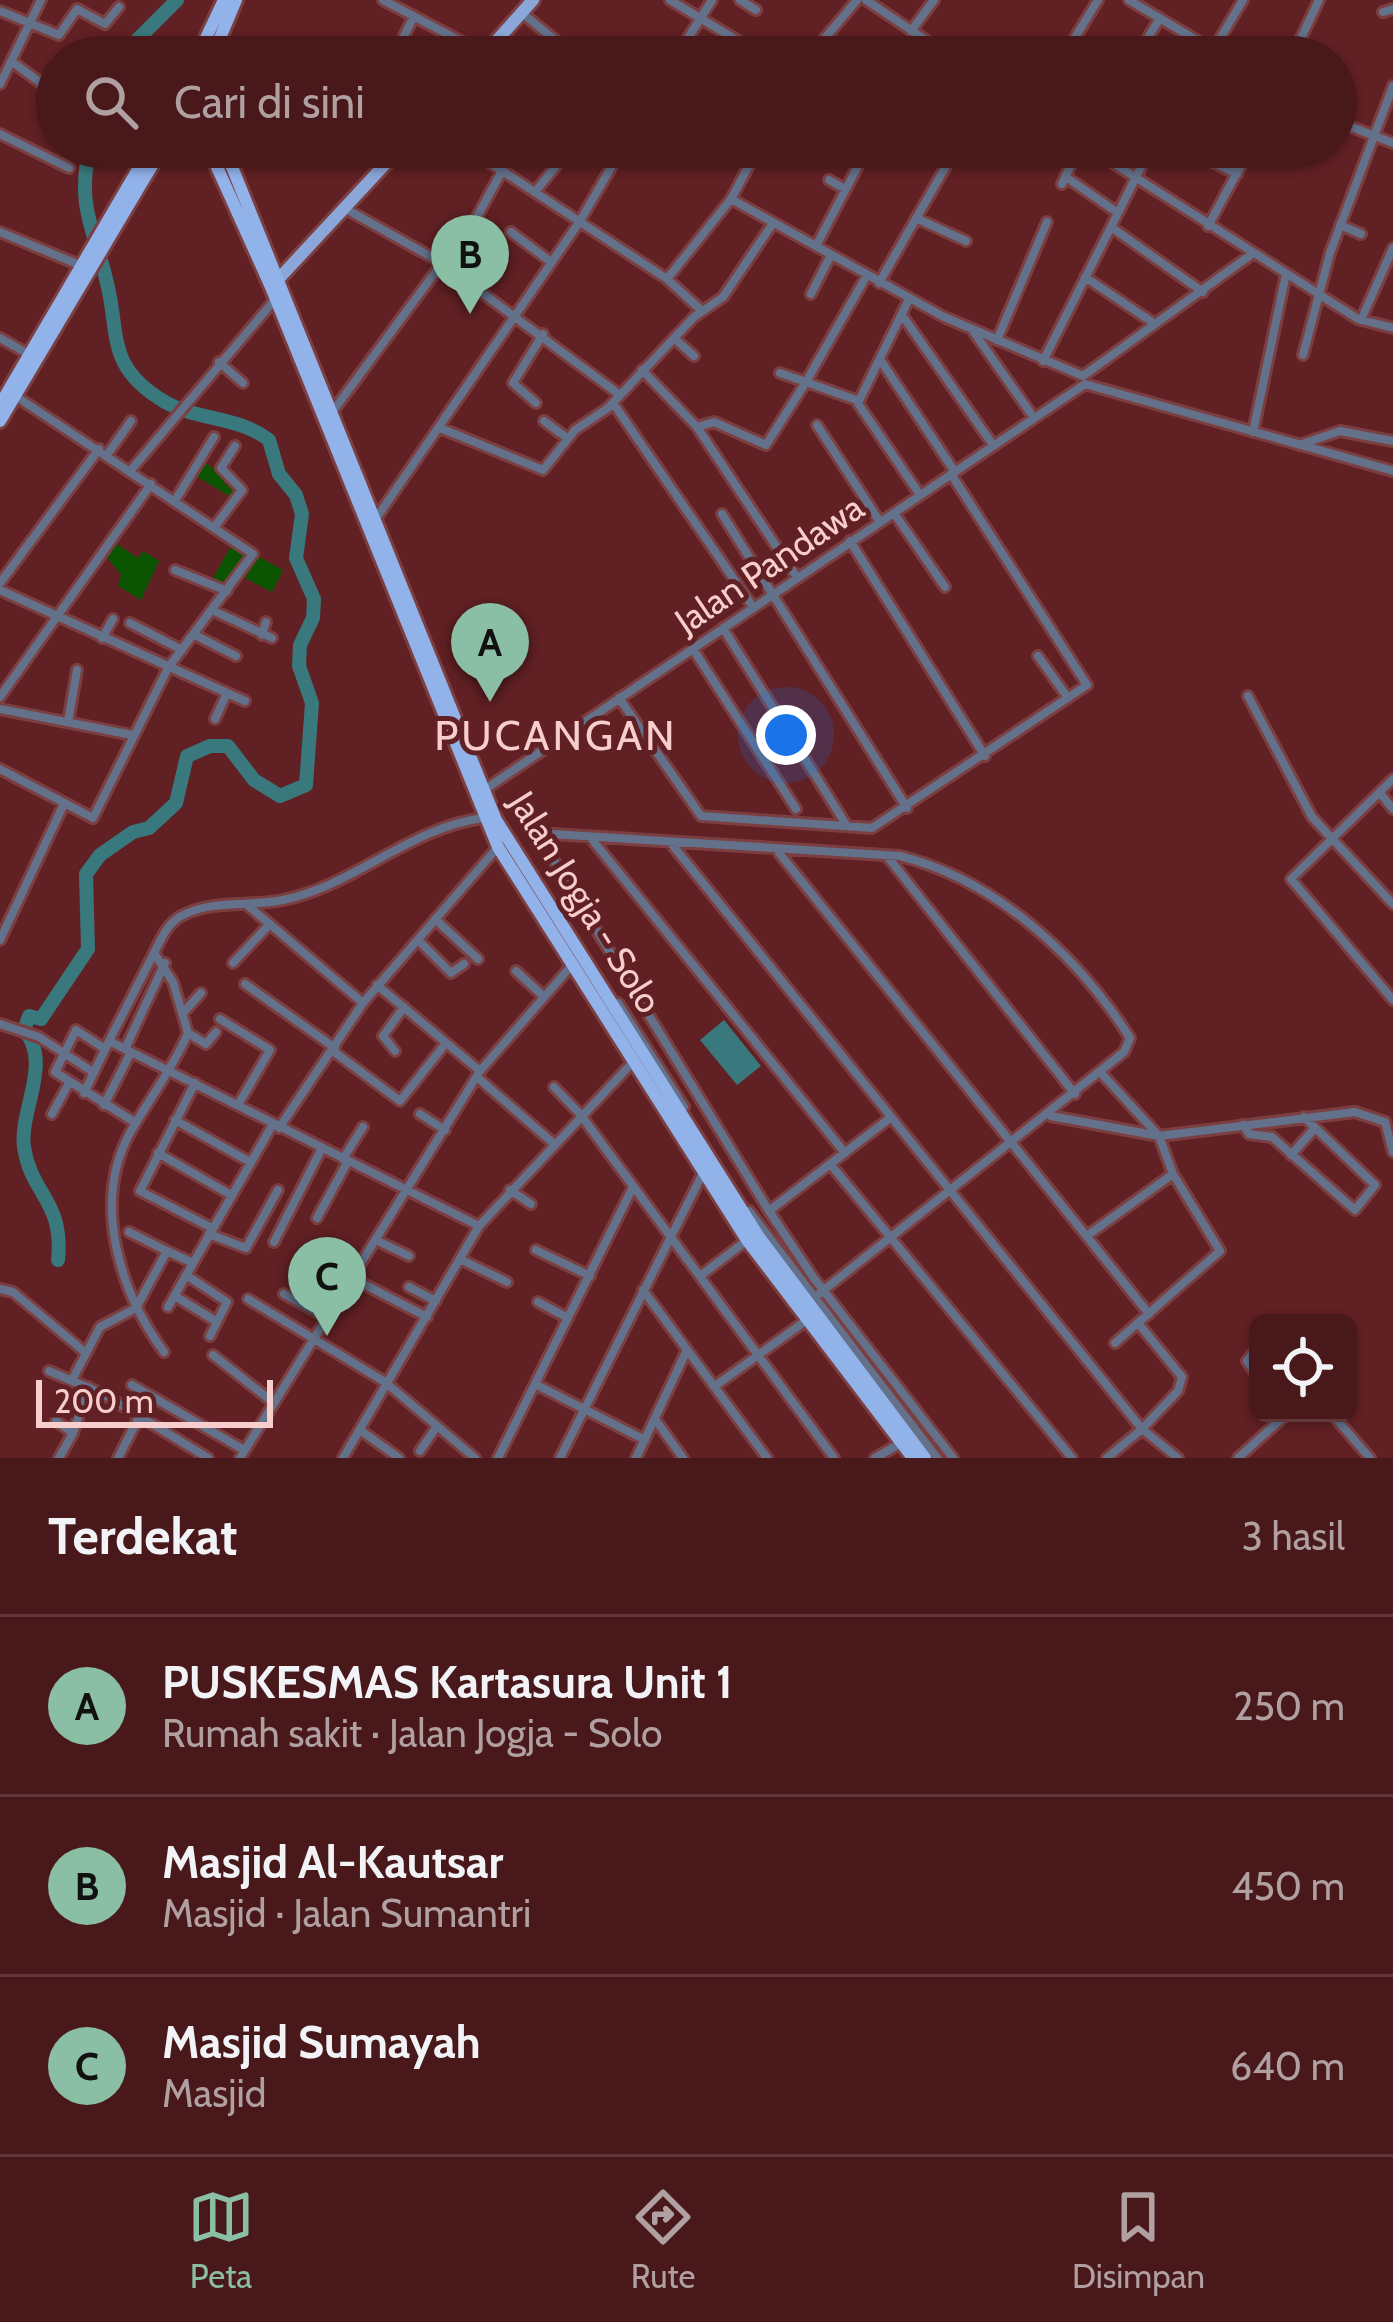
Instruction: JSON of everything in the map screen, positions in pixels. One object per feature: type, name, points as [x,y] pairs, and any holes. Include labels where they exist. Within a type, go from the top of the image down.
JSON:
[{"type":"highway","points":[[207,36],[224,1]]},
{"type":"highway","points":[[216,36],[224,1]]},
{"type":"highway","points":[[0,421],[92,263],[98,242],[139,168]]},
{"type":"highway","points":[[0,405],[150,168]]},
{"type":"highway","points":[[218,168],[277,289]]},
{"type":"highway","points":[[232,168],[294,330]]},
{"type":"highway","name":"Jalan Jogja - Solo","points":[[294,330],[377,517],[483,818],[639,1057],[748,1240],[807,1308],[829,1325],[925,1458]]},
{"type":"highway","name":"Jalan Jogja - Solo","points":[[294,330],[504,846],[573,964],[639,1057]]},
{"type":"highway","name":"Jalan Jogja - Solo","points":[[708,1169],[913,1458]]},
{"type":"main road","points":[[501,36],[533,0]]},
{"type":"main road","points":[[277,289],[382,168]]},
{"type":"street","points":[[0,84],[40,0]]},
{"type":"street","points":[[670,0],[730,36]]},
{"type":"street","points":[[689,36],[712,0]]},
{"type":"street","points":[[740,0],[756,10]]},
{"type":"street","points":[[827,36],[857,0]]},
{"type":"street","points":[[866,0],[918,36]]},
{"type":"street","points":[[911,32],[934,0]]},
{"type":"street","points":[[1076,36],[1099,0]]},
{"type":"street","points":[[1129,0],[1186,36]]},
{"type":"street","points":[[1222,36],[1244,0]]},
{"type":"street","points":[[1302,36],[1319,0]]},
{"type":"street","points":[[387,1],[449,36]]},
{"type":"street","points":[[0,11],[59,35],[76,9],[106,24],[119,7]]},
{"type":"street","points":[[522,13],[550,36]]},
{"type":"street","points":[[404,36],[414,16]]},
{"type":"street","points":[[1149,36],[1160,18]]},
{"type":"street","points":[[11,61],[36,79]]},
{"type":"street","points":[[1303,355],[1340,225],[1393,86]]},
{"type":"street","points":[[1357,129],[1393,142]]},
{"type":"street","points":[[0,134],[36,152]]},
{"type":"street","points":[[497,168],[667,279],[702,310]]},
{"type":"street","points":[[535,192],[554,168]]},
{"type":"street","points":[[377,517],[580,221],[611,168]]},
{"type":"street","points":[[667,279],[731,199],[748,168]]},
{"type":"street","points":[[816,246],[856,168]]},
{"type":"street","points":[[879,283],[945,168]]},
{"type":"street","points":[[1070,168],[1064,181],[1118,213]]},
{"type":"street","points":[[1120,168],[1361,320],[1393,328]]},
{"type":"street","points":[[1042,361],[1139,168]]},
{"type":"street","points":[[1225,168],[1237,174]]},
{"type":"street","points":[[1208,226],[1240,168]]},
{"type":"street","points":[[333,411],[445,266],[500,170]]},
{"type":"street","points":[[829,180],[845,189]]},
{"type":"street","points":[[731,199],[909,299],[1084,380],[1393,471]]},
{"type":"street","points":[[346,209],[516,314],[616,399],[753,607]]},
{"type":"street","points":[[916,218],[966,242]]},
{"type":"street","points":[[997,340],[1047,222]]},
{"type":"street","points":[[440,428],[540,471],[567,438],[616,399],[702,310],[727,291],[773,223]]},
{"type":"street","points":[[1340,225],[1361,234]]},
{"type":"street","points":[[1111,227],[1203,292]]},
{"type":"street","points":[[0,232],[92,263]]},
{"type":"street","points":[[511,232],[551,262]]},
{"type":"street","points":[[1361,320],[1393,248]]},
{"type":"street","name":"Jalan Pandawa","points":[[483,791],[1034,418],[1152,322],[1203,292],[1252,254]]},
{"type":"street","points":[[811,294],[831,255]]},
{"type":"street","points":[[1252,433],[1286,274]]},
{"type":"street","points":[[697,428],[714,422],[767,445],[867,275]]},
{"type":"street","points":[[1085,277],[1152,322]]},
{"type":"street","points":[[131,470],[277,289]]},
{"type":"street","points":[[857,402],[909,299]]},
{"type":"street","points":[[902,315],[993,445]]},
{"type":"street","points":[[972,329],[1034,418]]},
{"type":"street","points":[[536,403],[513,383],[543,334]]},
{"type":"street","points":[[0,338],[31,356]]},
{"type":"street","points":[[674,338],[694,356]]},
{"type":"street","points":[[619,698],[698,815],[872,828],[1087,685],[880,360]]},
{"type":"street","points":[[219,362],[243,382]]},
{"type":"street","points":[[642,370],[697,428],[796,576]]},
{"type":"street","points":[[780,373],[857,402],[920,495]]},
{"type":"street","points":[[0,769],[93,818],[168,668],[253,552],[17,398]]},
{"type":"street","points":[[131,421],[0,584],[57,618],[245,701]]},
{"type":"street","points":[[544,421],[567,438]]},
{"type":"street","points":[[818,425],[880,522]]},
{"type":"street","points":[[1298,446],[1340,430],[1393,441]]},
{"type":"street","points":[[176,499],[214,437]]},
{"type":"street","points":[[216,525],[242,490],[221,468],[235,446]]},
{"type":"street","points":[[0,697],[151,484]]},
{"type":"street","points":[[894,513],[945,587]]},
{"type":"street","points":[[722,514],[908,808]]},
{"type":"street","points":[[850,542],[986,756]]},
{"type":"street","points":[[175,570],[227,591]]},
{"type":"street","points":[[212,610],[267,636],[266,622]]},
{"type":"street","points":[[102,638],[112,619]]},
{"type":"street","points":[[130,623],[182,650]]},
{"type":"street","points":[[723,628],[848,828]]},
{"type":"street","points":[[195,634],[236,656]]},
{"type":"street","points":[[693,649],[796,809]]},
{"type":"street","points":[[1038,656],[1068,698]]},
{"type":"street","points":[[68,722],[77,670]]},
{"type":"street","points":[[215,719],[227,693]]},
{"type":"street","points":[[1248,696],[1312,817],[1393,904]]},
{"type":"street","points":[[0,709],[132,735]]},
{"type":"street","points":[[1393,779],[1291,879],[1393,1000]]},
{"type":"street","points":[[1379,793],[1393,808]]},
{"type":"street","points":[[0,940],[63,806]]},
{"type":"street","points":[[84,1093],[154,953],[170,925],[183,915],[293,897],[432,829],[483,818]]},
{"type":"street","points":[[715,1386],[757,1355],[825,1292],[949,1189],[1050,1115],[1127,1048],[1130,1039],[1082,972],[1033,925],[937,866],[887,856],[536,836],[769,1210],[825,1292],[953,1458]]},
{"type":"street","points":[[590,836],[845,1153]]},
{"type":"street","points":[[670,842],[1142,1429],[1178,1458]]},
{"type":"street","points":[[168,1306],[250,1162],[363,1003],[504,846],[522,854],[807,1308]]},
{"type":"street","points":[[778,852],[1149,1314]]},
{"type":"street","points":[[887,856],[1075,1094]]},
{"type":"street","points":[[245,903],[267,927],[363,1003]]},
{"type":"street","points":[[435,920],[478,959]]},
{"type":"street","points":[[233,963],[267,927]]},
{"type":"street","points":[[418,939],[451,973],[464,964]]},
{"type":"street","points":[[154,953],[165,963],[188,1033],[136,1124],[119,1167],[114,1236],[136,1308],[164,1352]]},
{"type":"street","points":[[104,1105],[165,963]]},
{"type":"street","points":[[132,1385],[244,1449],[479,1074],[573,964]]},
{"type":"street","points":[[516,971],[542,995]]},
{"type":"street","points":[[245,984],[401,1101],[446,1043]]},
{"type":"street","points":[[377,985],[553,1143]]},
{"type":"street","points":[[183,1013],[201,993]]},
{"type":"street","points":[[395,1051],[383,1036],[404,1007]]},
{"type":"street","points":[[220,1019],[270,1050],[238,1105]]},
{"type":"street","points":[[0,1024],[39,1037],[93,1072]]},
{"type":"street","points":[[136,1124],[55,1072],[76,1030],[128,1050],[479,1226]]},
{"type":"street","points":[[188,1033],[206,1044],[216,1033]]},
{"type":"street","points":[[343,1458],[479,1226],[580,1114],[639,1057]]},
{"type":"street","points":[[1100,1072],[1159,1136],[1173,1174],[1220,1251],[1115,1343]]},
{"type":"street","points":[[52,1114],[69,1082]]},
{"type":"street","points":[[195,1083],[140,1191],[246,1248],[278,1190]]},
{"type":"street","points":[[554,1088],[580,1114],[834,1458]]},
{"type":"street","points":[[1050,1115],[1159,1136],[1355,1112],[1381,1119],[1393,1152]]},
{"type":"street","points":[[421,1114],[445,1130]]},
{"type":"street","points":[[1243,1125],[1249,1134],[1272,1137],[1352,1210],[1372,1194],[1375,1185],[1304,1117]]},
{"type":"street","points":[[769,1210],[890,1118]]},
{"type":"street","points":[[175,1120],[250,1162]]},
{"type":"street","points":[[317,1218],[363,1127]]},
{"type":"street","points":[[1291,1155],[1315,1128]]},
{"type":"street","points":[[274,1242],[322,1148]]},
{"type":"street","points":[[158,1153],[231,1195]]},
{"type":"street","points":[[831,1165],[1072,1458]]},
{"type":"street","points":[[560,1458],[669,1237],[708,1169]]},
{"type":"street","points":[[1088,1235],[1173,1174]]},
{"type":"street","points":[[498,1458],[633,1187]]},
{"type":"street","points":[[510,1190],[531,1204]]},
{"type":"street","points":[[129,1232],[193,1263]]},
{"type":"street","points":[[700,1276],[748,1240]]},
{"type":"street","points":[[377,1241],[409,1256]]},
{"type":"street","points":[[536,1250],[590,1276]]},
{"type":"street","points":[[72,1380],[104,1325],[136,1308],[167,1251]]},
{"type":"street","points":[[460,1259],[507,1282]]},
{"type":"street","points":[[326,1270],[427,1317]]},
{"type":"street","points":[[187,1275],[227,1302],[210,1336]]},
{"type":"street","points":[[409,1287],[436,1301]]},
{"type":"street","points":[[5,1289],[86,1353]]},
{"type":"street","points":[[643,1290],[766,1458]]},
{"type":"street","points":[[284,1294],[329,1319]]},
{"type":"street","points":[[175,1296],[217,1322]]},
{"type":"street","points":[[248,1299],[385,1382],[476,1458]]},
{"type":"street","points":[[538,1302],[568,1318]]},
{"type":"street","points":[[1107,1458],[1178,1391],[1181,1377],[1138,1323]]},
{"type":"street","points":[[829,1325],[937,1458]]},
{"type":"street","points":[[636,1458],[687,1350]]},
{"type":"street","points":[[213,1355],[274,1403]]},
{"type":"street","points":[[49,1371],[88,1387],[208,1458]]},
{"type":"street","points":[[535,1384],[645,1440]]},
{"type":"street","points":[[59,1458],[88,1387]]},
{"type":"street","points":[[118,1458],[139,1417]]},
{"type":"street","points":[[655,1419],[683,1458]]},
{"type":"street","points":[[56,1421],[73,1433]]},
{"type":"street","points":[[1238,1458],[1278,1422]]},
{"type":"street","points":[[1339,1422],[1370,1458]]},
{"type":"street","points":[[420,1451],[437,1426]]},
{"type":"street","points":[[360,1430],[399,1458]]},
{"type":"street","points":[[875,1458],[901,1443]]},
{"type":"green space","points":[[202,461],[226,476],[223,482],[235,490],[231,497],[192,474]]},
{"type":"green space","points":[[115,543],[138,558],[143,551],[159,561],[141,600],[118,586],[121,575],[106,556]]},
{"type":"green space","points":[[232,544],[249,554],[226,587],[212,580]]},
{"type":"green space","points":[[257,556],[283,570],[272,592],[245,578]]},
{"type":"water","points":[[724,1020],[761,1066],[737,1085],[700,1040]]},
{"type":"waterway","points":[[141,36],[177,0]]},
{"type":"waterway","points":[[58,1260],[56,1224],[24,1147],[36,1057],[24,1030],[29,1016],[41,1019],[88,949],[86,874],[100,855],[133,832],[149,828],[176,803],[187,756],[210,746],[228,746],[254,780],[280,796],[306,785],[312,703],[299,666],[300,645],[313,618],[314,599],[296,558],[302,514],[296,495],[279,474],[269,440],[244,427],[165,402],[146,389],[124,363],[88,216],[86,168]]},
{"type":"place","name":"Masjid Al-Kautsar","points":[[470,314]]},
{"type":"place","name":"PUSKESMAS Kartasura Unit 1","points":[[490,702]]},
{"type":"place","name":"Masjid Sumayah","points":[[327,1336]]},
{"type":"district","name":"PUCANGAN","points":[[556,735]]}]
